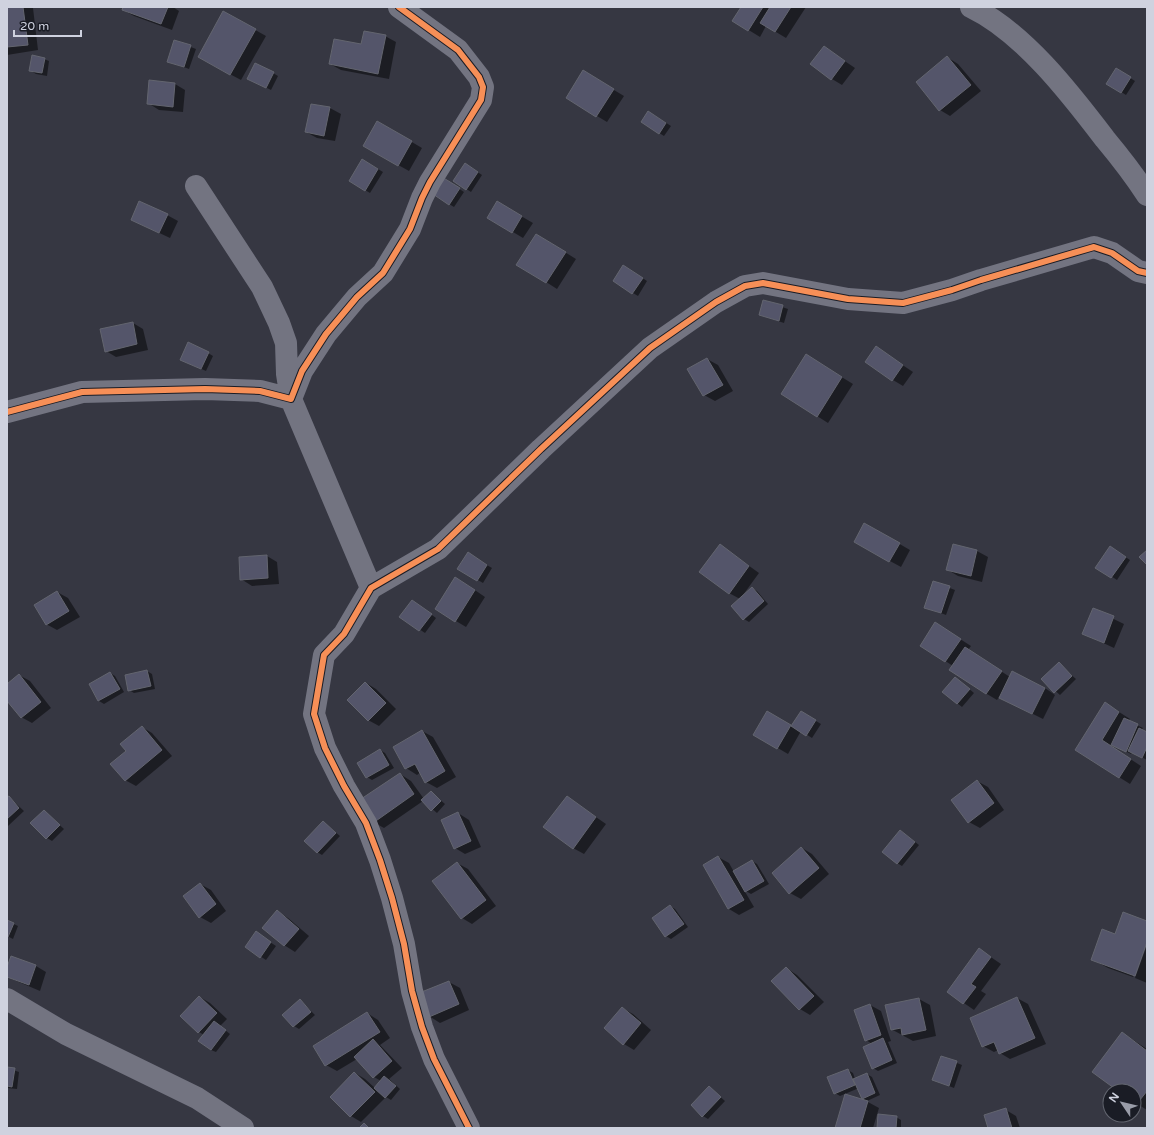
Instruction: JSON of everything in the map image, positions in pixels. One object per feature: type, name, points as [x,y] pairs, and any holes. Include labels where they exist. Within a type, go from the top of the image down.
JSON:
[{"type":"street","points":[[291,399],[302,371],[326,334],[358,297],[383,273],[410,229],[427,187],[481,100],[483,87],[479,77],[458,50],[399,7]]},
{"type":"street","points":[[971,7],[985,14],[1034,54],[1081,107],[1147,195]]},
{"type":"street","points":[[196,186],[262,287],[279,323],[286,343],[287,374],[291,399],[371,588]]},
{"type":"street","points":[[469,1128],[434,1059],[422,1027],[412,991],[404,944],[377,852],[366,823],[344,786],[325,748],[314,714],[324,655],[344,634],[371,588],[438,549],[541,449],[650,348],[716,302],[745,286],[763,283],[848,299],[902,303],[952,290],[1094,247],[1112,253],[1138,271],[1147,273]]},
{"type":"street","points":[[7,412],[82,392],[205,389],[260,390],[291,399]]},
{"type":"street","points":[[7,999],[66,1034],[197,1098],[243,1128]]},
{"type":"building","points":[[7,7],[23,7],[28,45],[7,47]]},
{"type":"building","points":[[123,7],[168,7],[161,24],[122,10]]},
{"type":"building","points":[[741,7],[763,7],[748,31],[732,21]]},
{"type":"building","points":[[770,7],[791,7],[775,32],[760,23]]},
{"type":"building","points":[[223,11],[256,29],[230,75],[198,57]]},
{"type":"building","points":[[364,31],[386,35],[378,74],[329,64],[334,39],[361,44]]},
{"type":"building","points":[[174,40],[191,45],[184,67],[167,62]]},
{"type":"building","points":[[824,46],[845,61],[831,80],[810,64]]},
{"type":"building","points":[[32,55],[45,58],[42,73],[29,71]]},
{"type":"building","points":[[947,56],[971,85],[939,111],[916,82]]},
{"type":"building","points":[[255,63],[274,72],[266,88],[247,79]]},
{"type":"building","points":[[1116,68],[1131,77],[1121,93],[1106,84]]},
{"type":"building","points":[[583,70],[614,89],[596,117],[566,98]]},
{"type":"building","points":[[149,80],[175,83],[173,107],[147,104]]},
{"type":"building","points":[[311,104],[330,107],[324,136],[305,132]]},
{"type":"building","points":[[648,111],[666,123],[659,134],[641,122]]},
{"type":"building","points":[[377,121],[412,141],[398,166],[363,146]]},
{"type":"building","points":[[362,159],[378,169],[365,191],[349,181]]},
{"type":"building","points":[[465,163],[478,172],[466,190],[453,181]]},
{"type":"building","points":[[437,174],[460,188],[449,205],[427,190]]},
{"type":"building","points":[[139,201],[168,214],[159,233],[131,220]]},
{"type":"building","points":[[497,201],[522,216],[512,233],[487,218]]},
{"type":"building","points":[[536,234],[566,252],[546,283],[516,265]]},
{"type":"building","points":[[623,265],[643,278],[632,294],[613,281]]},
{"type":"building","points":[[763,300],[783,305],[779,321],[759,315]]},
{"type":"building","points":[[133,322],[137,344],[105,352],[100,329]]},
{"type":"building","points":[[188,342],[209,352],[201,369],[180,360]]},
{"type":"building","points":[[876,346],[903,365],[892,381],[865,362]]},
{"type":"building","points":[[806,354],[842,377],[817,417],[781,394]]},
{"type":"building","points":[[707,358],[723,385],[703,396],[687,369]]},
{"type":"building","points":[[864,523],[900,543],[889,562],[854,542]]},
{"type":"building","points":[[720,544],[749,566],[729,594],[699,572]]},
{"type":"building","points":[[953,544],[977,550],[971,576],[946,570]]},
{"type":"building","points":[[1110,546],[1126,557],[1111,578],[1095,568]]},
{"type":"building","points":[[1147,550],[1147,565],[1139,557]]},
{"type":"building","points":[[468,552],[487,565],[477,581],[457,569]]},
{"type":"building","points":[[267,555],[268,578],[240,580],[239,557]]},
{"type":"building","points":[[455,577],[475,590],[455,622],[435,609]]},
{"type":"building","points":[[933,581],[950,586],[941,613],[924,608]]},
{"type":"building","points":[[752,587],[764,601],[743,620],[731,606]]},
{"type":"building","points":[[57,591],[69,611],[46,625],[34,605]]},
{"type":"building","points":[[412,600],[432,614],[419,631],[399,617]]},
{"type":"building","points":[[1093,608],[1114,616],[1104,643],[1082,634]]},
{"type":"building","points":[[935,622],[961,639],[945,662],[920,646]]},
{"type":"building","points":[[965,647],[1002,671],[986,694],[949,670]]},
{"type":"building","points":[[1059,662],[1072,676],[1054,693],[1041,679]]},
{"type":"building","points":[[147,670],[151,686],[128,691],[125,675]]},
{"type":"building","points":[[1012,671],[1045,688],[1032,714],[999,698]]},
{"type":"building","points":[[110,672],[120,689],[98,701],[89,684]]},
{"type":"building","points":[[19,674],[41,702],[21,718],[7,701],[7,684]]},
{"type":"building","points":[[955,677],[970,689],[957,704],[942,692]]},
{"type":"building","points":[[365,682],[386,703],[368,721],[347,700]]},
{"type":"building","points":[[1105,702],[1119,712],[1102,740],[1131,759],[1119,778],[1075,750]]},
{"type":"building","points":[[767,711],[791,725],[777,749],[753,735]]},
{"type":"building","points":[[801,711],[816,720],[806,736],[791,726]]},
{"type":"building","points":[[1124,718],[1138,724],[1126,752],[1111,745]]},
{"type":"building","points":[[142,726],[162,750],[125,781],[110,764],[126,751],[120,744]]},
{"type":"building","points":[[1139,728],[1147,732],[1147,747],[1142,758],[1128,751]]},
{"type":"building","points":[[422,730],[445,771],[425,783],[415,764],[405,769],[393,747]]},
{"type":"building","points":[[380,749],[389,765],[366,778],[357,763]]},
{"type":"building","points":[[400,773],[414,794],[373,823],[358,801]]},
{"type":"building","points":[[977,780],[994,803],[968,823],[951,800]]},
{"type":"building","points":[[431,791],[441,801],[431,811],[421,800]]},
{"type":"building","points":[[9,796],[19,808],[7,819],[7,797]]},
{"type":"building","points":[[567,796],[596,817],[573,849],[543,827]]},
{"type":"building","points":[[44,810],[60,825],[46,839],[30,823]]},
{"type":"building","points":[[458,812],[471,841],[454,849],[441,820]]},
{"type":"building","points":[[323,821],[336,833],[317,853],[304,841]]},
{"type":"building","points":[[900,830],[915,842],[897,864],[882,852]]},
{"type":"building","points":[[801,847],[819,868],[789,894],[772,873]]},
{"type":"building","points":[[718,856],[744,900],[728,909],[703,865]]},
{"type":"building","points":[[752,860],[764,881],[745,892],[733,871]]},
{"type":"building","points":[[457,862],[486,900],[461,919],[432,881]]},
{"type":"building","points":[[200,883],[216,904],[199,918],[183,896]]},
{"type":"building","points":[[670,905],[684,924],[665,937],[652,918]]},
{"type":"building","points":[[277,910],[299,929],[284,946],[262,928]]},
{"type":"building","points":[[1123,912],[1147,921],[1147,942],[1135,976],[1091,960],[1102,929],[1115,934]]},
{"type":"building","points":[[7,920],[14,923],[8,937],[7,937]]},
{"type":"building","points":[[256,931],[271,942],[260,958],[245,947]]},
{"type":"building","points":[[979,948],[991,957],[971,984],[976,987],[963,1004],[947,992]]},
{"type":"building","points":[[11,956],[36,965],[29,985],[7,977],[7,967]]},
{"type":"building","points":[[786,967],[814,996],[799,1010],[771,981]]},
{"type":"building","points":[[449,981],[459,1004],[429,1017],[419,993]]},
{"type":"building","points":[[199,996],[217,1013],[198,1033],[180,1016]]},
{"type":"building","points":[[1017,997],[1035,1038],[999,1054],[994,1042],[982,1047],[970,1018]]},
{"type":"building","points":[[919,998],[926,1030],[902,1035],[901,1028],[891,1030],[885,1005]]},
{"type":"building","points":[[300,999],[311,1012],[293,1027],[282,1015]]},
{"type":"building","points":[[870,1004],[881,1035],[865,1041],[854,1010]]},
{"type":"building","points":[[622,1007],[641,1023],[623,1045],[604,1028]]},
{"type":"building","points":[[367,1012],[380,1032],[325,1066],[313,1046]]},
{"type":"building","points":[[214,1021],[226,1030],[211,1050],[198,1041]]},
{"type":"building","points":[[1122,1032],[1147,1051],[1147,1091],[1142,1097],[1142,1083],[1107,1083],[1092,1072]]},
{"type":"building","points":[[883,1038],[892,1060],[872,1069],[863,1047]]},
{"type":"building","points":[[373,1039],[392,1061],[373,1078],[354,1057]]},
{"type":"building","points":[[941,1056],[957,1061],[949,1086],[932,1080]]},
{"type":"building","points":[[7,1067],[15,1068],[12,1087],[7,1086]]},
{"type":"building","points":[[848,1069],[855,1085],[834,1094],[827,1077]]},
{"type":"building","points":[[354,1072],[375,1092],[350,1117],[330,1097]]},
{"type":"building","points":[[867,1073],[875,1093],[862,1099],[853,1079]]},
{"type":"building","points":[[384,1076],[396,1086],[385,1098],[374,1088]]},
{"type":"building","points":[[709,1086],[721,1097],[702,1117],[691,1105]]},
{"type":"building","points":[[845,1094],[868,1101],[860,1128],[835,1128]]},
{"type":"building","points":[[1006,1108],[1012,1128],[988,1128],[984,1115]]},
{"type":"building","points":[[878,1114],[897,1116],[896,1128],[877,1128]]},
{"type":"building","points":[[364,1123],[369,1128],[359,1128]]},
{"type":"cycle path","points":[[7,412],[82,392],[205,389],[260,391],[291,399],[302,371],[326,334],[357,297],[383,273],[410,229],[430,182],[481,100],[483,87],[479,77],[458,50],[399,7]]},
{"type":"cycle path","points":[[469,1128],[434,1059],[422,1027],[412,991],[404,944],[380,860],[366,823],[344,786],[325,748],[314,714],[324,655],[344,634],[371,588],[438,549],[541,449],[650,348],[716,302],[745,286],[763,283],[848,299],[903,303],[952,290],[1094,247],[1112,253],[1138,271],[1147,273]]}]
